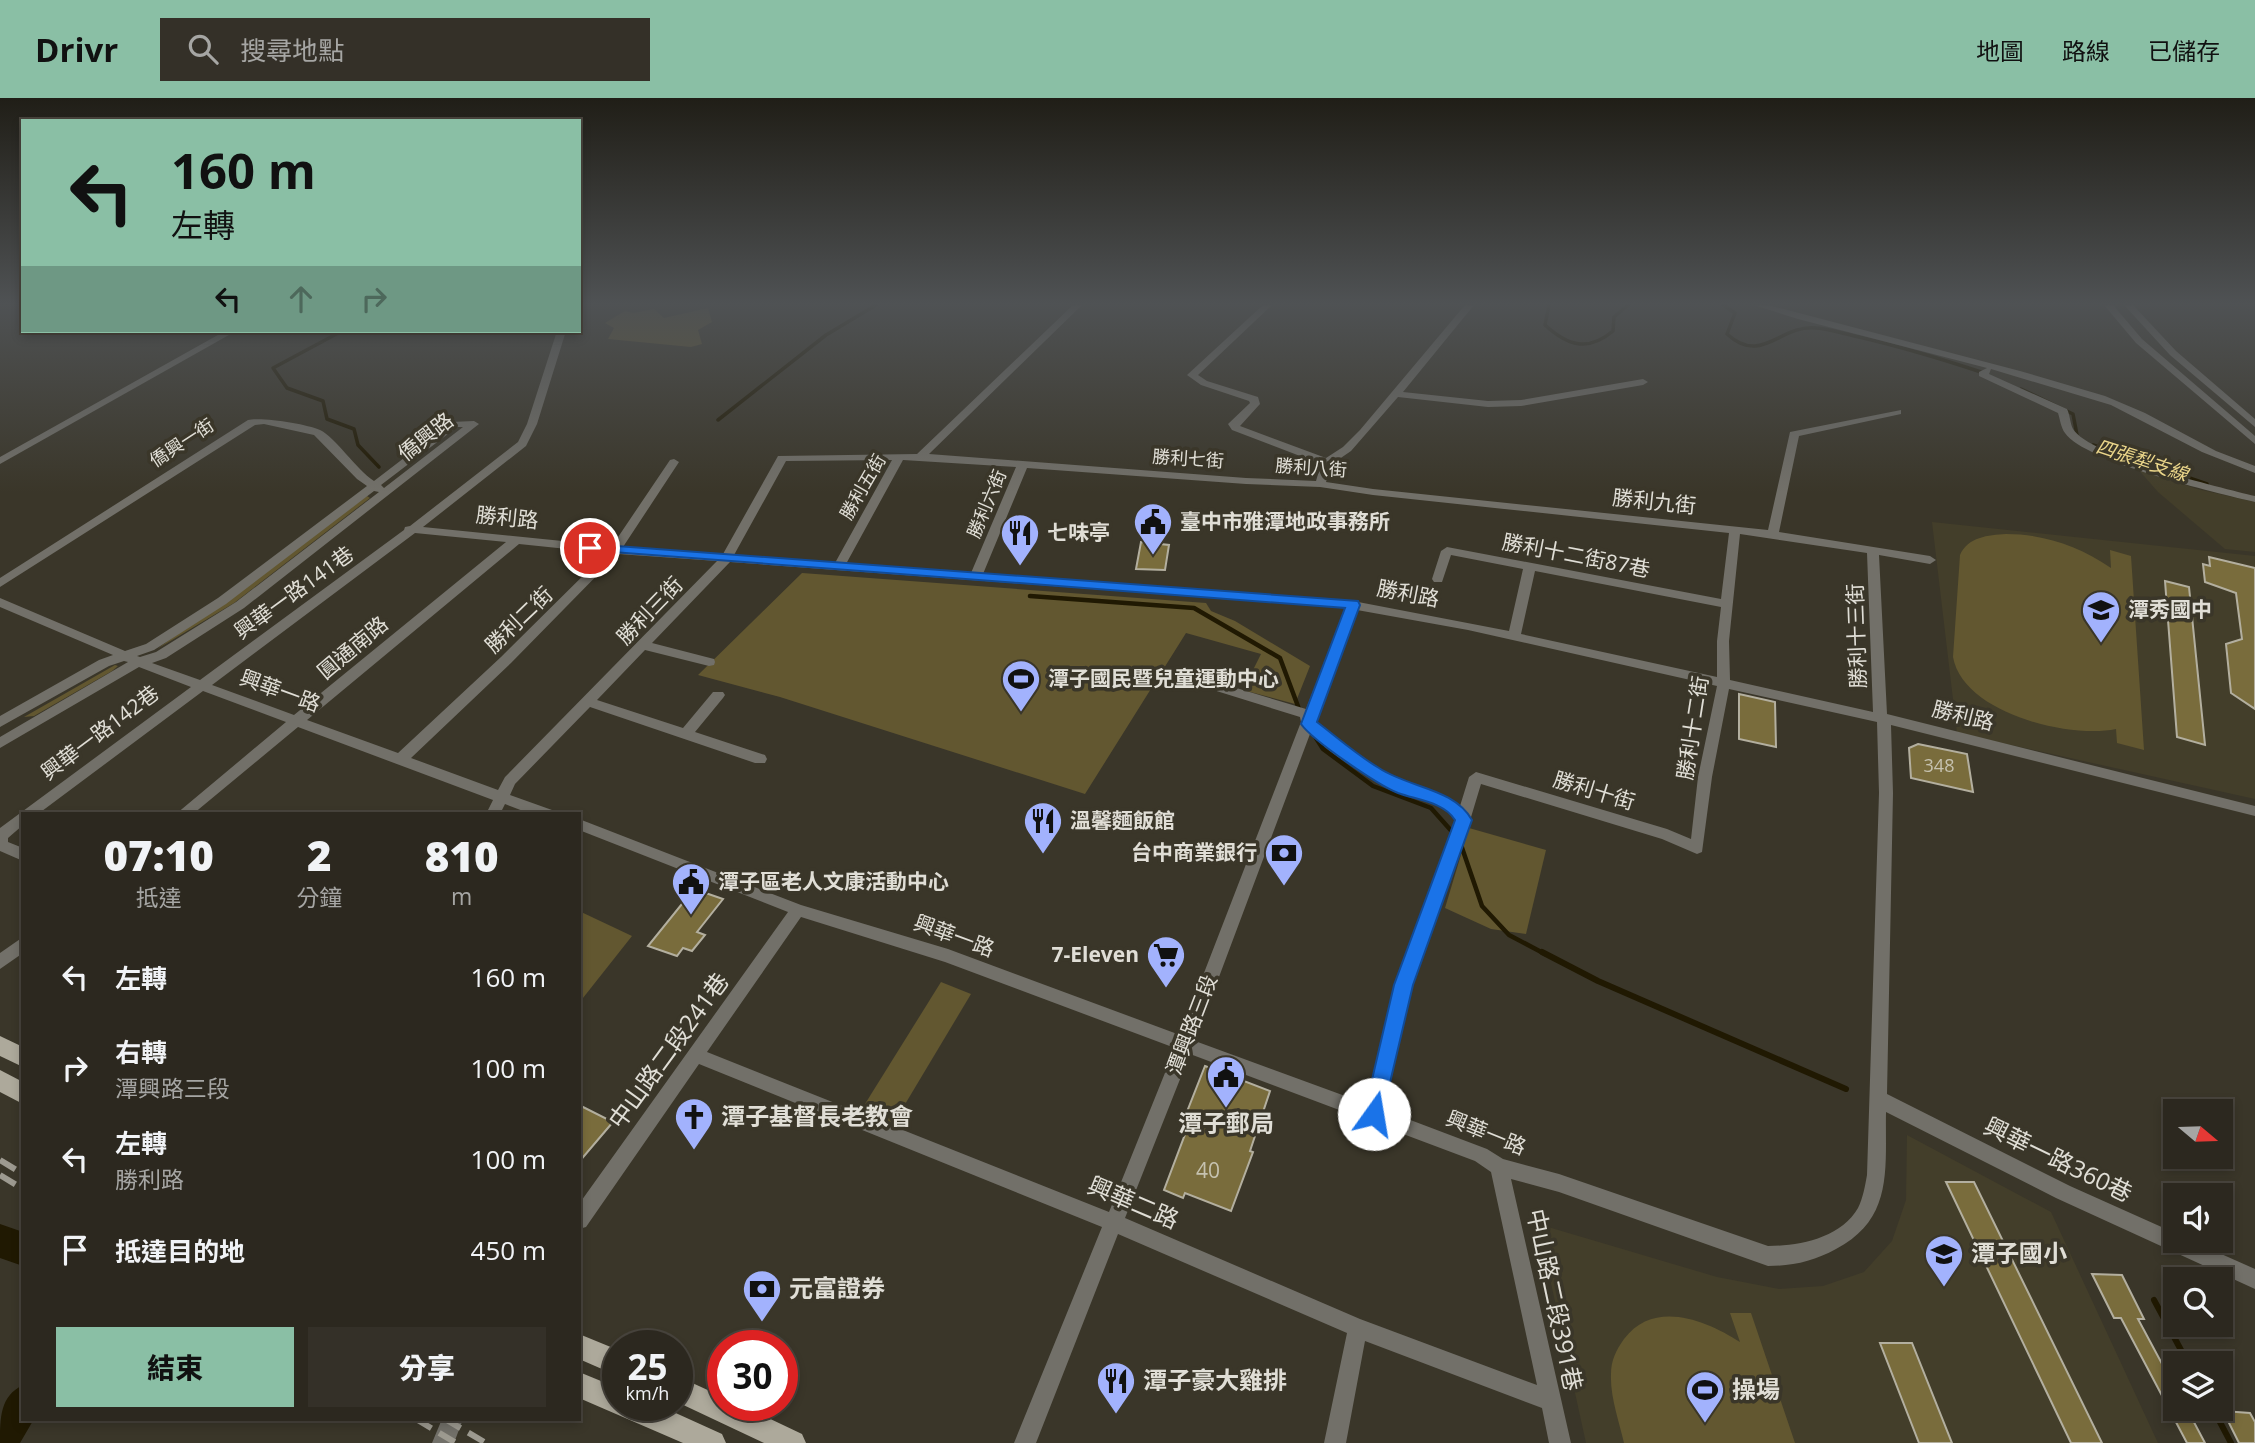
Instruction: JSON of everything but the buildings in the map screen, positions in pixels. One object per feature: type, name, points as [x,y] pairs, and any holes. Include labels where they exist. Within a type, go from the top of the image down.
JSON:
[{"type":"main road","points":[[0,1045],[21,1057]]},
{"type":"main road","points":[[0,1080],[21,1093]]},
{"type":"main road","points":[[581,1347],[602,1356]]},
{"type":"main road","points":[[581,1386],[602,1394]]},
{"type":"main road","points":[[693,1396],[793,1443]]},
{"type":"main road","points":[[664,1421],[713,1443]]},
{"type":"street","points":[[0,461],[166,368]]},
{"type":"street","name":"興華一路141巷","points":[[199,685],[373,559],[522,444],[532,424],[550,368]]},
{"type":"street","points":[[920,457],[1013,368]]},
{"type":"street","points":[[1199,368],[1192,374],[1205,383],[1254,399],[1255,404],[1233,424],[1236,428],[1292,451],[1327,461]]},
{"type":"street","points":[[1320,484],[1327,461],[1347,449],[1417,368]]},
{"type":"street","points":[[2255,470],[2209,452],[2124,406],[1992,368],[1982,374],[2063,411],[2069,433],[2085,445],[2139,466],[2255,499]]},
{"type":"street","points":[[2170,368],[2255,441]]},
{"type":"street","points":[[2190,368],[2255,424]]},
{"type":"street","points":[[1395,394],[1488,404],[1510,403],[1576,395],[1643,382]]},
{"type":"street","points":[[1773,534],[1794,434],[1896,412]]},
{"type":"street","name":"僑興一街","points":[[0,583],[252,422],[318,433],[373,486],[386,492]]},
{"type":"street","name":"僑興路","points":[[0,743],[140,662],[161,655],[240,605],[474,424],[455,424],[222,601],[150,647],[104,663],[2,718]]},
{"type":"street","name":"勝利三街","points":[[494,812],[510,781],[726,559],[782,457],[899,457]]},
{"type":"street","name":"勝利五街","points":[[838,568],[899,457],[1023,464]]},
{"type":"street","name":"勝利二街","points":[[401,759],[506,660],[615,550],[674,462]]},
{"type":"street","name":"勝利六街","points":[[975,578],[1023,464],[1128,472]]},
{"type":"street","name":"勝利七街","points":[[1128,472],[1246,481]]},
{"type":"street","name":"勝利八街","points":[[1246,481],[1320,484],[1373,492]]},
{"type":"street","name":"勝利九街","points":[[1373,492],[1773,534],[1930,559]]},
{"type":"street","name":"勝利路","points":[[409,529],[726,559],[1353,605],[1514,637],[1884,719],[2255,811]]},
{"type":"street","name":"勝利十二街","points":[[1697,848],[1705,777],[1724,683],[1726,604],[1735,531]]},
{"type":"street","name":"圓通南路","points":[[186,812],[516,540]]},
{"type":"street","name":"勝利十三街","points":[[1873,549],[1880,716],[1884,719]]},
{"type":"street","name":"勝利十二街87巷","points":[[1438,579],[1447,551],[1726,604]]},
{"type":"street","points":[[1514,637],[1530,566]]},
{"type":"street","name":"興華一路","points":[[0,602],[199,685],[479,786],[500,798],[541,812]]},
{"type":"street","name":"潭興路三段","points":[[1025,1443],[1185,1045],[1303,719],[1353,605]]},
{"type":"street","points":[[644,645],[709,662]]},
{"type":"street","points":[[1170,672],[1303,719],[1373,773],[1402,788],[1446,802],[1458,810],[1460,834],[1404,985],[1374,1114]]},
{"type":"street","name":"興華一路142巷","points":[[30,812],[199,685]]},
{"type":"street","points":[[685,734],[718,695]]},
{"type":"street","points":[[589,702],[760,759]]},
{"type":"street","points":[[2,718],[21,731]]},
{"type":"street","name":"興華一路","points":[[581,825],[798,910],[928,949],[1374,1114],[1481,1155],[1499,1167],[1559,1183],[1768,1256],[1798,1254],[1824,1244],[1854,1226],[1863,1217],[1871,1199],[1876,1175],[1886,793],[1884,719]]},
{"type":"street","name":"勝利十街","points":[[1460,834],[1476,777],[1667,835],[1697,848]]},
{"type":"street","points":[[21,819],[0,836],[1,845],[21,854]]},
{"type":"street","name":"中山路二段241巷","points":[[581,1217],[798,910]]},
{"type":"street","points":[[0,962],[21,945]]},
{"type":"street","name":"興華二路","points":[[697,1056],[1114,1223],[1358,1328],[1549,1400]]},
{"type":"street","name":"興華一路360巷","points":[[1879,1099],[2063,1192],[2255,1279]]},
{"type":"street","name":"中山路二段391巷","points":[[1499,1167],[1560,1443]]},
{"type":"street","points":[[1335,1443],[1358,1328]]},
{"type":"street","points":[[443,1443],[452,1421]]},
{"type":"shaded area","points":[[2137,468],[2197,489],[2255,502],[2255,552],[2225,549],[2158,492]]},
{"type":"shaded area","points":[[367,496],[370,498],[234,603],[157,649]]},
{"type":"shaded area","name":"潭秀國中","points":[[1932,522],[2255,556],[2255,799],[1957,733]]},
{"type":"shaded area","points":[[1986,536],[2034,536],[2061,543],[2086,553],[2111,568],[2110,550],[2131,556],[2144,750],[2117,743],[2116,729],[2072,730],[2021,718],[1976,693],[1961,677],[1953,657],[1960,555],[1973,541]]},
{"type":"shaded area","points":[[802,573],[1206,603],[1211,611],[1235,621],[1310,666],[1295,704],[1243,690],[1261,654],[1186,633],[1085,794],[780,697],[698,675]]},
{"type":"shaded area","points":[[115,665],[118,666],[112,671],[34,716],[24,717]]},
{"type":"shaded area","points":[[1469,828],[1546,850],[1526,934],[1491,929],[1445,908]]},
{"type":"shaded area","points":[[581,912],[632,936],[581,1000]]},
{"type":"shaded area","points":[[941,982],[971,994],[892,1126],[860,1112]]},
{"type":"shaded area","name":"潭子國小","points":[[1907,1135],[2051,1212],[2158,1443],[1586,1443],[1538,1224],[1717,1277],[1779,1289],[1823,1286],[1864,1272],[1892,1241],[1906,1200]]},
{"type":"shaded area","points":[[1730,1313],[1751,1313],[1795,1443],[1624,1443],[1613,1400],[1611,1374],[1614,1356],[1624,1339],[1636,1327],[1650,1320],[1680,1317],[1712,1327],[1740,1342]]},
{"type":"waterway","points":[[273,368],[287,388],[323,401],[327,419],[354,429],[358,445],[379,467]]},
{"type":"waterway","points":[[718,420],[784,368]]},
{"type":"waterway","name":"四張犁支線","points":[[1967,368],[1984,373]]},
{"type":"waterway","name":"四張犁支線","points":[[2021,389],[2073,414],[2077,435]]},
{"type":"waterway","name":"四張犁支線","points":[[2093,445],[2207,484]]},
{"type":"waterway","points":[[1030,596],[1194,608],[1280,658],[1299,709]]},
{"type":"waterway","points":[[1316,738],[1323,749],[1373,786],[1431,808],[1455,835]]},
{"type":"waterway","points":[[1460,842],[1482,906],[1509,935],[1545,954]]},
{"type":"waterway","points":[[1542,952],[1598,981],[1846,1089]]},
{"type":"waterway","points":[[0,1241],[21,1248]]},
{"type":"waterway","points":[[2154,1300],[2182,1351]]},
{"type":"waterway","points":[[0,1436],[9,1428],[21,1407]]},
{"type":"waterway","points":[[2219,1421],[2231,1443]]},
{"type":"railway","points":[[0,1160],[21,1173]]},
{"type":"railway","points":[[0,1175],[21,1188]]},
{"type":"railway","points":[[419,1421],[456,1443]]},
{"type":"railway","points":[[448,1421],[486,1443]]},
{"type":"place","name":"臺中市雅潭地政事務所","points":[[1153,556]]},
{"type":"place","name":"七味亭","points":[[1020,567]]},
{"type":"place","name":"潭秀國中","points":[[2101,644]]},
{"type":"place","name":"潭子國民暨兒童運動中心","points":[[1021,713]]},
{"type":"place","name":"溫馨麵飯館","points":[[1043,855]]},
{"type":"place","name":"台中商業銀行","points":[[1284,887]]},
{"type":"place","name":"潭子區老人文康活動中心","points":[[691,916]]},
{"type":"place","name":"7-Eleven","points":[[1166,989]]},
{"type":"place","name":"潭子郵局","points":[[1226,1109]]},
{"type":"place","name":"潭子基督長老教會","points":[[694,1151]]},
{"type":"place","name":"潭子國小","points":[[1944,1288]]},
{"type":"place","name":"元富證券","points":[[762,1323]]},
{"type":"place","name":"潭子豪大雞排","points":[[1116,1415]]},
{"type":"place","name":"操場","points":[[1705,1424]]},
{"type":"route","points":[[590,548],[1353,605],[1309,724],[1373,773],[1402,788],[1446,802],[1458,810],[1464,820],[1404,985],[1374,1114]]}]
